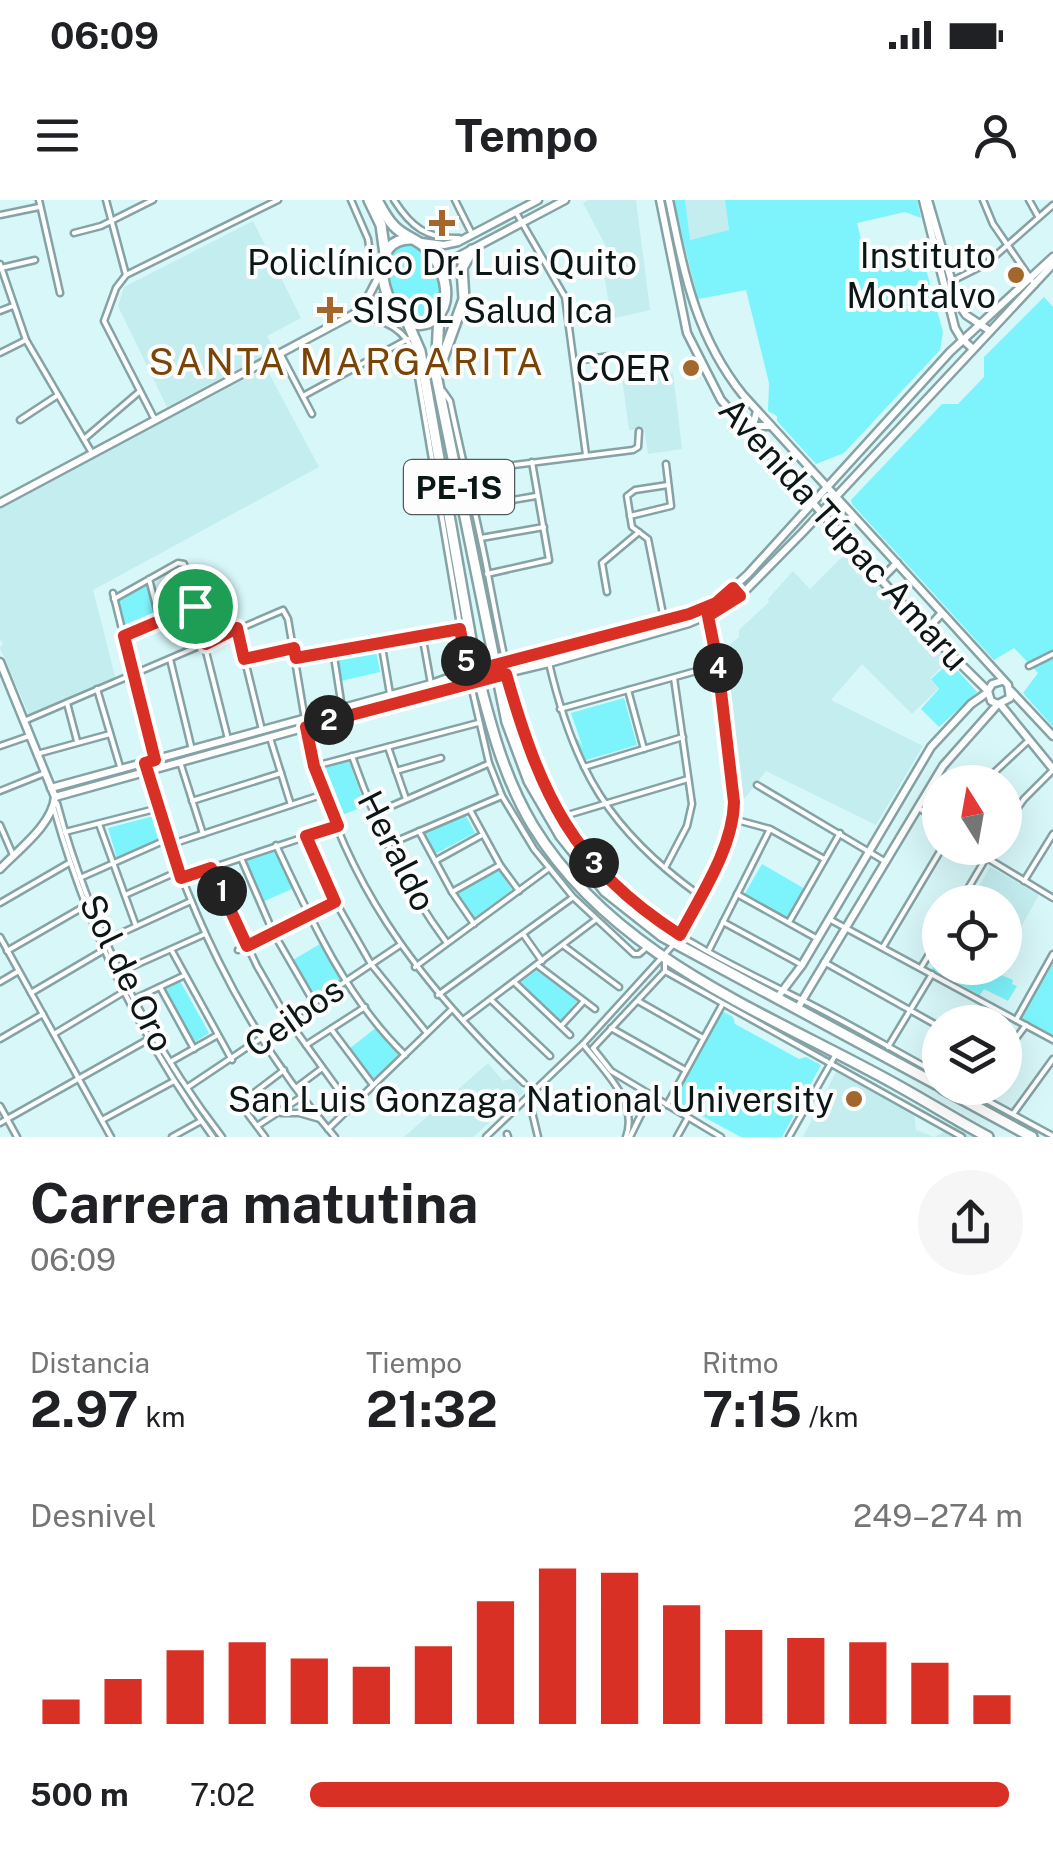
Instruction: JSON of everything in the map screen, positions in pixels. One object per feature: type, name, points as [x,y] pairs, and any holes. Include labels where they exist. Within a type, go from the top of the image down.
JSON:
[{"type":"highway","points":[[369,200],[384,234],[386,294]]},
{"type":"highway","points":[[377,200],[392,224],[436,260],[442,274]]},
{"type":"highway","points":[[383,265],[396,242],[416,240]]},
{"type":"highway","points":[[437,384],[439,366],[464,299],[462,268],[472,250]]},
{"type":"highway","name":"PE-1S","points":[[442,274],[445,294],[439,314],[437,384],[515,748],[542,807],[605,891],[628,912],[922,1077]]},
{"type":"highway","name":"PE-1S","points":[[386,294],[407,321],[420,351],[452,528],[470,669],[516,796],[540,838],[585,893],[646,948],[988,1137]]},
{"type":"highway","points":[[407,321],[426,324],[439,314]]},
{"type":"highway","points":[[441,516],[452,528]]},
{"type":"highway","name":"PE-1S","points":[[974,1105],[1032,1137]]},
{"type":"street","points":[[106,200],[126,274]]},
{"type":"street","points":[[74,233],[112,221],[153,200]]},
{"type":"street","points":[[154,420],[104,321],[116,288],[126,274],[278,200]]},
{"type":"street","points":[[351,200],[368,238],[370,253]]},
{"type":"street","points":[[394,200],[408,220],[426,234],[468,236]]},
{"type":"street","points":[[455,200],[468,236]]},
{"type":"street","points":[[416,240],[444,245],[538,200]]},
{"type":"street","points":[[442,274],[449,263],[565,200]]},
{"type":"street","name":"Avenida Túpac Amaru","points":[[660,200],[697,317],[722,368],[1002,681]]},
{"type":"street","name":"Avenida Túpac Amaru","points":[[669,200],[692,346],[715,390],[740,424],[926,630],[988,692]]},
{"type":"street","points":[[925,200],[956,328],[973,349]]},
{"type":"street","points":[[983,200],[1006,245],[1032,282]]},
{"type":"street","points":[[1029,200],[1038,216]]},
{"type":"street","points":[[0,215],[40,203],[60,293]]},
{"type":"street","points":[[947,283],[986,264],[1053,205]]},
{"type":"street","points":[[516,212],[565,297],[586,455]]},
{"type":"street","points":[[35,260],[1,266],[26,340],[92,453]]},
{"type":"street","points":[[55,797],[146,767],[155,760],[262,730],[553,662],[706,612],[740,596],[1053,261]]},
{"type":"street","points":[[356,313],[369,298],[383,265]]},
{"type":"street","points":[[706,612],[733,588],[963,340],[1032,282]]},
{"type":"street","points":[[947,283],[962,309],[990,331]]},
{"type":"street","points":[[0,294],[9,291]]},
{"type":"street","points":[[0,503],[386,294]]},
{"type":"street","points":[[0,311],[13,306]]},
{"type":"street","points":[[356,313],[383,321],[408,340],[414,353],[423,383],[441,516],[470,669]]},
{"type":"street","points":[[0,353],[26,340]]},
{"type":"street","points":[[303,396],[408,340]]},
{"type":"street","points":[[280,353],[312,414]]},
{"type":"street","points":[[574,362],[610,356]]},
{"type":"street","points":[[437,384],[450,400],[488,574],[499,663]]},
{"type":"street","points":[[84,439],[139,392]]},
{"type":"street","points":[[20,420],[58,394]]},
{"type":"street","points":[[903,405],[913,415]]},
{"type":"street","points":[[740,424],[754,422],[757,410]]},
{"type":"street","points":[[755,440],[758,426],[772,426]]},
{"type":"street","points":[[454,464],[465,472],[636,449],[639,431]]},
{"type":"street","points":[[488,574],[547,562],[550,556],[532,462]]},
{"type":"street","points":[[630,516],[671,506],[666,464]]},
{"type":"street","points":[[665,625],[648,539],[632,527],[627,496],[630,491],[668,484]]},
{"type":"street","points":[[471,507],[538,496]]},
{"type":"street","points":[[480,538],[544,527]]},
{"type":"street","points":[[607,592],[602,563],[640,532]]},
{"type":"street","points":[[155,760],[113,596],[178,563],[183,563],[206,644],[228,740]]},
{"type":"street","points":[[882,578],[896,563]]},
{"type":"street","points":[[149,579],[160,621]]},
{"type":"street","points":[[733,588],[740,596]]},
{"type":"street","points":[[124,636],[195,606]]},
{"type":"street","points":[[24,721],[278,610],[286,612],[314,766],[372,901],[438,996],[524,1083]]},
{"type":"street","points":[[486,1137],[583,1044],[663,958],[701,896],[733,819],[734,802],[718,666],[706,612]]},
{"type":"street","points":[[926,630],[942,614]]},
{"type":"street","points":[[51,788],[121,770],[180,762],[270,737],[342,708],[470,669],[665,625]]},
{"type":"street","points":[[237,628],[262,730]]},
{"type":"street","points":[[296,658],[460,629]]},
{"type":"street","points":[[422,634],[431,684]]},
{"type":"street","points":[[381,641],[390,694]]},
{"type":"street","points":[[244,659],[294,648]]},
{"type":"street","points":[[334,650],[342,708]]},
{"type":"street","points":[[551,650],[557,654],[553,662],[560,709],[602,802],[638,845],[701,896]]},
{"type":"street","points":[[1029,666],[1053,654]]},
{"type":"street","points":[[170,660],[192,750]]},
{"type":"street","points":[[0,662],[55,797],[54,809],[69,863],[104,950],[149,1039],[213,1137]]},
{"type":"street","points":[[560,709],[718,666]]},
{"type":"street","points":[[502,675],[529,752],[561,817],[620,891],[677,939],[708,950],[779,995],[803,1000],[922,1065]]},
{"type":"street","points":[[665,868],[691,815],[674,678]]},
{"type":"street","points":[[474,681],[478,723],[489,763],[523,834],[595,920],[634,954],[646,948]]},
{"type":"street","points":[[779,995],[802,965],[931,748],[992,684],[1002,681],[1011,691],[1008,701],[999,704],[951,755],[797,1010]]},
{"type":"street","points":[[97,690],[121,770]]},
{"type":"street","points":[[628,690],[644,748]]},
{"type":"street","name":"Avenida Túpac Amaru","points":[[1011,691],[1053,736]]},
{"type":"street","points":[[988,692],[991,701],[999,704],[1053,770],[1022,802]]},
{"type":"street","points":[[67,702],[78,742]]},
{"type":"street","points":[[314,766],[478,723]]},
{"type":"street","points":[[37,754],[110,734]]},
{"type":"street","points":[[0,746],[30,736]]},
{"type":"street","points":[[270,737],[291,805]]},
{"type":"street","points":[[584,767],[682,737]]},
{"type":"street","points":[[1002,765],[1028,741]]},
{"type":"street","points":[[388,747],[406,800]]},
{"type":"street","name":"Heraldo","points":[[352,756],[373,814],[416,902],[447,942]]},
{"type":"street","points":[[396,770],[441,758]]},
{"type":"street","points":[[180,762],[203,834]]},
{"type":"street","points":[[373,814],[489,763]]},
{"type":"street","points":[[146,767],[181,878],[232,988],[284,1070],[336,1137]]},
{"type":"street","points":[[192,800],[281,773]]},
{"type":"street","points":[[0,791],[45,774]]},
{"type":"street","points":[[561,817],[688,779]]},
{"type":"street","points":[[757,785],[886,862]]},
{"type":"street","points":[[80,878],[170,842],[324,794]]},
{"type":"street","points":[[387,845],[502,796]]},
{"type":"street","name":"Sol de Oro","points":[[55,797],[80,878],[120,972],[186,1089],[222,1137]]},
{"type":"street","points":[[65,832],[160,808]]},
{"type":"street","points":[[918,808],[922,810]]},
{"type":"street","points":[[0,869],[54,809]]},
{"type":"street","points":[[470,809],[519,891]]},
{"type":"street","points":[[733,819],[770,829],[824,860]]},
{"type":"street","points":[[99,824],[136,926]]},
{"type":"street","points":[[0,825],[13,855]]},
{"type":"street","points":[[181,878],[338,826]]},
{"type":"street","points":[[708,950],[770,829]]},
{"type":"street","points":[[419,831],[474,924]]},
{"type":"street","points":[[789,922],[840,833]]},
{"type":"street","points":[[435,861],[482,834]]},
{"type":"street","points":[[1024,881],[1053,834]]},
{"type":"street","points":[[306,836],[335,902],[372,964],[427,1033]]},
{"type":"street","points":[[276,845],[309,915],[347,980],[405,1054]]},
{"type":"street","points":[[240,858],[273,932],[314,1002]]},
{"type":"street","points":[[0,904],[69,863]]},
{"type":"street","points":[[452,892],[500,865]]},
{"type":"street","points":[[884,947],[932,865]]},
{"type":"street","points":[[998,865],[1053,898]]},
{"type":"street","points":[[211,868],[247,946],[288,1020],[351,1107]]},
{"type":"street","points":[[415,967],[549,868]]},
{"type":"street","points":[[125,895],[179,871]]},
{"type":"street","points":[[737,894],[817,938]]},
{"type":"street","points":[[438,996],[573,898]]},
{"type":"street","points":[[106,940],[191,902]]},
{"type":"street","points":[[238,950],[335,902]]},
{"type":"street","points":[[7,950],[85,906]]},
{"type":"street","points":[[829,919],[921,968]]},
{"type":"street","points":[[462,1020],[595,920]]},
{"type":"street","points":[[723,922],[802,965]]},
{"type":"street","points":[[120,972],[205,934]]},
{"type":"street","points":[[522,934],[540,963],[595,1009]]},
{"type":"street","points":[[0,937],[111,1137]]},
{"type":"street","name":"Ceibos","points":[[186,1089],[400,945]]},
{"type":"street","points":[[564,946],[619,987]]},
{"type":"street","points":[[31,993],[104,950]]},
{"type":"street","points":[[172,951],[232,1060]]},
{"type":"street","points":[[1022,1008],[1053,954]]},
{"type":"street","points":[[663,958],[665,971]]},
{"type":"street","points":[[824,962],[922,1017]]},
{"type":"street","points":[[0,982],[19,971]]},
{"type":"street","points":[[629,1137],[628,1105],[593,1048],[665,971]]},
{"type":"street","points":[[665,971],[962,1137]]},
{"type":"street","points":[[134,998],[183,976]]},
{"type":"street","points":[[514,982],[570,1035]]},
{"type":"street","points":[[888,1046],[925,985]]},
{"type":"street","points":[[951,985],[985,1005]]},
{"type":"street","points":[[160,987],[194,1049]]},
{"type":"street","points":[[54,1034],[124,992]]},
{"type":"street","points":[[490,1000],[550,1056]]},
{"type":"street","points":[[561,1026],[584,1001]]},
{"type":"street","points":[[638,1001],[703,1038]]},
{"type":"street","points":[[667,1105],[722,1005]]},
{"type":"street","points":[[306,1046],[366,1006]]},
{"type":"street","points":[[328,1129],[451,1010]]},
{"type":"street","points":[[0,1038],[42,1014]]},
{"type":"street","points":[[1022,1024],[1053,1040]]},
{"type":"street","points":[[1022,1030],[1026,1025]]},
{"type":"street","points":[[611,1028],[685,1070]]},
{"type":"street","points":[[331,1029],[373,1085]]},
{"type":"street","points":[[170,1062],[216,1036]]},
{"type":"street","points":[[0,1124],[149,1039]]},
{"type":"street","points":[[583,1044],[609,1073],[717,1136]]},
{"type":"street","points":[[789,1137],[836,1054]]},
{"type":"street","points":[[1012,1114],[1053,1059]]},
{"type":"street","points":[[297,1087],[322,1068]]},
{"type":"street","points":[[266,1137],[242,1102],[284,1070]]},
{"type":"street","points":[[102,1120],[174,1080]]},
{"type":"street","points":[[629,1137],[650,1094]]},
{"type":"street","points":[[258,1126],[303,1096]]},
{"type":"street","points":[[995,1105],[1052,1134]]},
{"type":"street","points":[[0,1106],[17,1137]]},
{"type":"street","points":[[532,1112],[538,1137]]},
{"type":"street","points":[[276,1114],[298,1113],[322,1120]]},
{"type":"street","points":[[678,1137],[687,1118]]},
{"type":"street","points":[[172,1137],[201,1120]]},
{"type":"shaded area","points":[[636,200],[650,310],[611,319],[605,280],[599,271],[615,263],[583,203]]},
{"type":"shaded area","points":[[673,200],[685,200],[690,240],[729,230],[725,200],[917,200],[921,218],[905,212],[857,223],[866,260],[920,247],[943,332],[940,350],[844,453],[816,464],[777,421],[777,416],[768,411],[769,383],[746,290],[698,299]]},
{"type":"shaded area","points":[[685,200],[725,200],[729,231],[689,240]]},
{"type":"shaded area","points":[[253,221],[301,318],[267,336],[274,350],[167,407],[118,306],[124,287]]},
{"type":"shaded area","points":[[402,244],[415,244],[440,280],[442,300],[432,322],[413,322],[392,295],[386,273],[388,262]]},
{"type":"shaded area","points":[[1044,297],[1053,307],[1053,727],[1023,693],[1038,673],[1014,648],[994,660],[851,500],[942,404],[958,404],[984,377],[984,357]]},
{"type":"shaded area","points":[[266,368],[319,467],[93,590],[116,680],[30,717],[0,648],[0,508]]},
{"type":"shaded area","points":[[673,373],[682,449],[648,454],[644,428],[629,430],[622,378]]},
{"type":"shaded area","points":[[848,551],[949,661],[930,678],[938,689],[912,714],[862,664],[831,700],[923,746],[876,825],[766,771],[742,802],[720,653],[739,637],[739,630],[769,602],[793,571],[810,589]]},
{"type":"shaded area","points":[[146,585],[156,620],[124,633],[116,601]]},
{"type":"shaded area","points":[[375,646],[380,672],[341,681],[336,653]]},
{"type":"shaded area","points":[[950,662],[977,692],[939,727],[921,709],[939,689],[931,679]]},
{"type":"shaded area","points":[[624,698],[637,745],[583,761],[574,740],[578,739],[583,748],[571,713]]},
{"type":"shaded area","points":[[349,761],[365,806],[337,817],[319,769]]},
{"type":"shaded area","points":[[465,814],[475,833],[435,854],[423,832]]},
{"type":"shaded area","points":[[154,816],[162,838],[117,858],[108,828]]},
{"type":"shaded area","points":[[275,849],[292,889],[262,902],[243,860]]},
{"type":"shaded area","points":[[762,864],[805,889],[788,919],[744,895]]},
{"type":"shaded area","points":[[990,867],[1022,885],[980,885]]},
{"type":"shaded area","points":[[499,870],[512,890],[474,918],[458,893]]},
{"type":"shaded area","points":[[1022,885],[1039,895],[1022,925]]},
{"type":"shaded area","points":[[320,944],[341,980],[314,999],[293,960]]},
{"type":"shaded area","points":[[1053,964],[1053,1037],[1022,1017]]},
{"type":"shaded area","points":[[538,969],[578,1000],[560,1021],[520,983]]},
{"type":"shaded area","points":[[180,981],[209,1033],[192,1044],[161,990]]},
{"type":"shaded area","points":[[962,985],[1017,986],[1008,1001],[984,989],[980,995]]},
{"type":"shaded area","points":[[722,1011],[733,1017],[735,1024],[799,1059],[806,1057],[821,1065],[782,1137],[741,1137],[672,1100]]},
{"type":"shaded area","points":[[377,1027],[400,1054],[372,1081],[349,1049]]},
{"type":"shaded area","points":[[488,1063],[503,1081],[513,1078],[524,1092],[473,1137],[404,1137]]},
{"type":"shaded area","name":"San Luis Gonzaga National University","points":[[836,1072],[914,1114],[916,1130],[934,1137],[803,1137]]},
{"type":"shaded area","points":[[956,1126],[976,1137],[934,1137]]},
{"type":"place","name":"Policlínico Dr. Luis Quito","points":[[442,223]]},
{"type":"place","name":"Instituto Montalvo","points":[[1016,275]]},
{"type":"place","name":"SISOL Salud Ica","points":[[330,310]]},
{"type":"place","name":"COER","points":[[691,368]]},
{"type":"place","name":"San Luis Gonzaga National University","points":[[854,1099]]},
{"type":"district","name":"SANTA MARGARITA","points":[[347,361]]},
{"type":"route","points":[[733,588],[740,596],[708,616],[718,666],[733,819],[725,844],[680,935],[620,891],[568,829],[539,778],[506,674],[306,727],[314,766],[338,826],[306,836],[335,902],[247,946],[211,868],[181,878],[145,763],[155,760],[124,636],[195,606],[206,644],[237,628],[244,659],[294,648],[296,658],[460,629],[468,672],[705,609],[733,588]]}]
